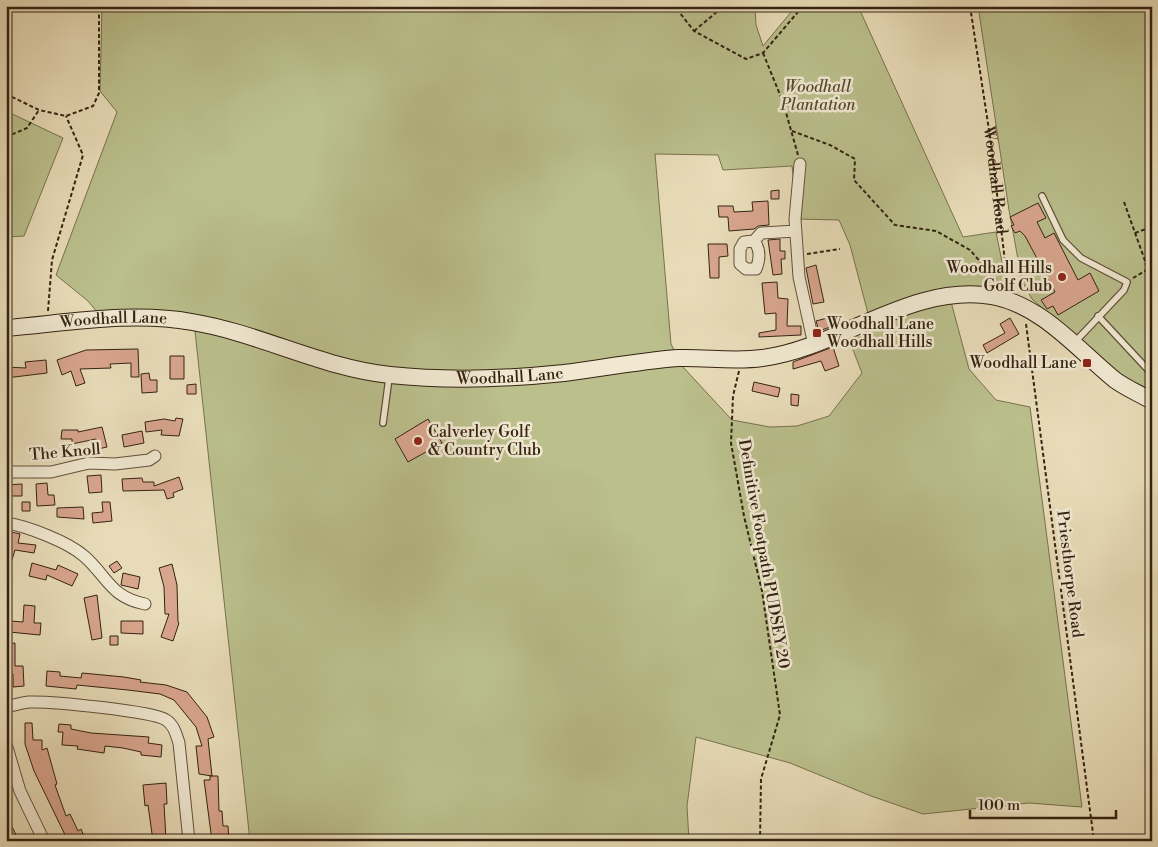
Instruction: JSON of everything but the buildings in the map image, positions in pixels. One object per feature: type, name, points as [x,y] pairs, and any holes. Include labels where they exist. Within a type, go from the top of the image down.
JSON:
[{"type":"street","points":[[800,164],[796,231],[797,255],[799,277],[814,345]]},
{"type":"street","points":[[754,241],[761,233],[796,231]]},
{"type":"street","points":[[1010,295],[1027,310],[1041,318],[1074,344],[1118,382],[1152,401]]},
{"type":"street","name":"Woodhall Lane","points":[[6,328],[160,318],[194,322],[336,364],[389,375],[514,378],[678,358],[761,358],[814,345],[913,305],[950,297],[1010,295]]},
{"type":"street","name":"The Knoll","points":[[6,472],[51,472],[89,463],[115,464],[149,460],[155,456]]},
{"type":"street","points":[[6,523],[21,526],[74,549],[84,556],[122,597],[145,604]]},
{"type":"street","points":[[6,707],[20,703],[39,703],[143,713],[165,719],[176,733],[179,743],[190,841]]},
{"type":"street","points":[[6,744],[9,765],[44,841]]},
{"type":"lane","points":[[1042,196],[1063,240],[1081,258],[1127,282],[1124,290],[1074,344]]},
{"type":"lane","points":[[1098,316],[1152,374]]},
{"type":"lane","points":[[383,423],[389,375]]},
{"type":"path","points":[[6,94],[39,110],[66,116],[93,106],[99,93],[99,6]]},
{"type":"path","points":[[671,6],[676,8],[694,31],[746,59],[763,53],[803,6]]},
{"type":"path","points":[[694,31],[724,6]]},
{"type":"path","name":"Woodhall Road","points":[[970,6],[991,144],[1010,295]]},
{"type":"path","points":[[763,53],[792,131],[800,164]]},
{"type":"path","points":[[6,137],[27,128],[39,110]]},
{"type":"path","points":[[47,324],[52,260],[83,154],[66,116]]},
{"type":"path","points":[[792,131],[830,144],[855,159],[854,180],[895,225],[936,231],[970,250],[1010,295]]},
{"type":"path","points":[[1124,202],[1148,269]]},
{"type":"path","points":[[1136,234],[1151,227]]},
{"type":"path","points":[[797,255],[840,249]]},
{"type":"path","points":[[1127,282],[1152,267]]},
{"type":"path","name":"Priesthorpe Road","points":[[1027,310],[1028,334],[1094,841]]},
{"type":"path","name":"Definitive Footpath PUDSEY 20","points":[[742,358],[733,396],[732,443],[744,516],[762,591],[780,715],[761,779],[760,841]]},
{"type":"green space","name":"Calverley Golf & Country Club","points":[[102,6],[755,6],[756,25],[763,46],[796,6],[858,6],[963,237],[996,232],[1010,302],[950,298],[969,369],[996,400],[1030,407],[1082,807],[1029,803],[923,814],[871,796],[790,763],[696,737],[687,806],[689,841],[250,841],[194,322],[103,319],[88,301],[56,275],[117,112],[100,91]],"holes":[[[655,154],[718,155],[723,170],[792,166],[796,200],[795,219],[839,220],[850,245],[870,321],[846,332],[862,373],[829,416],[797,426],[770,427],[732,420],[683,367],[671,344]]]},
{"type":"green space","name":"Woodhall Hills Golf Club","points":[[978,6],[1152,6],[1152,396],[1118,373],[1032,299],[1022,281],[1009,210]]},
{"type":"green space","points":[[6,111],[63,138],[24,236],[6,237]]},
{"type":"place","name":"Woodhall Hills Golf Club","points":[[1062,277]]},
{"type":"place","name":"Woodhall Lane Woodhall Hills","points":[[817,333]]},
{"type":"place","name":"Woodhall Lane","points":[[1087,363]]},
{"type":"place","name":"Calverley Golf & Country Club","points":[[418,441]]},
{"type":"park label","name":"Woodhall Plantation","points":[[818,96]]}]
